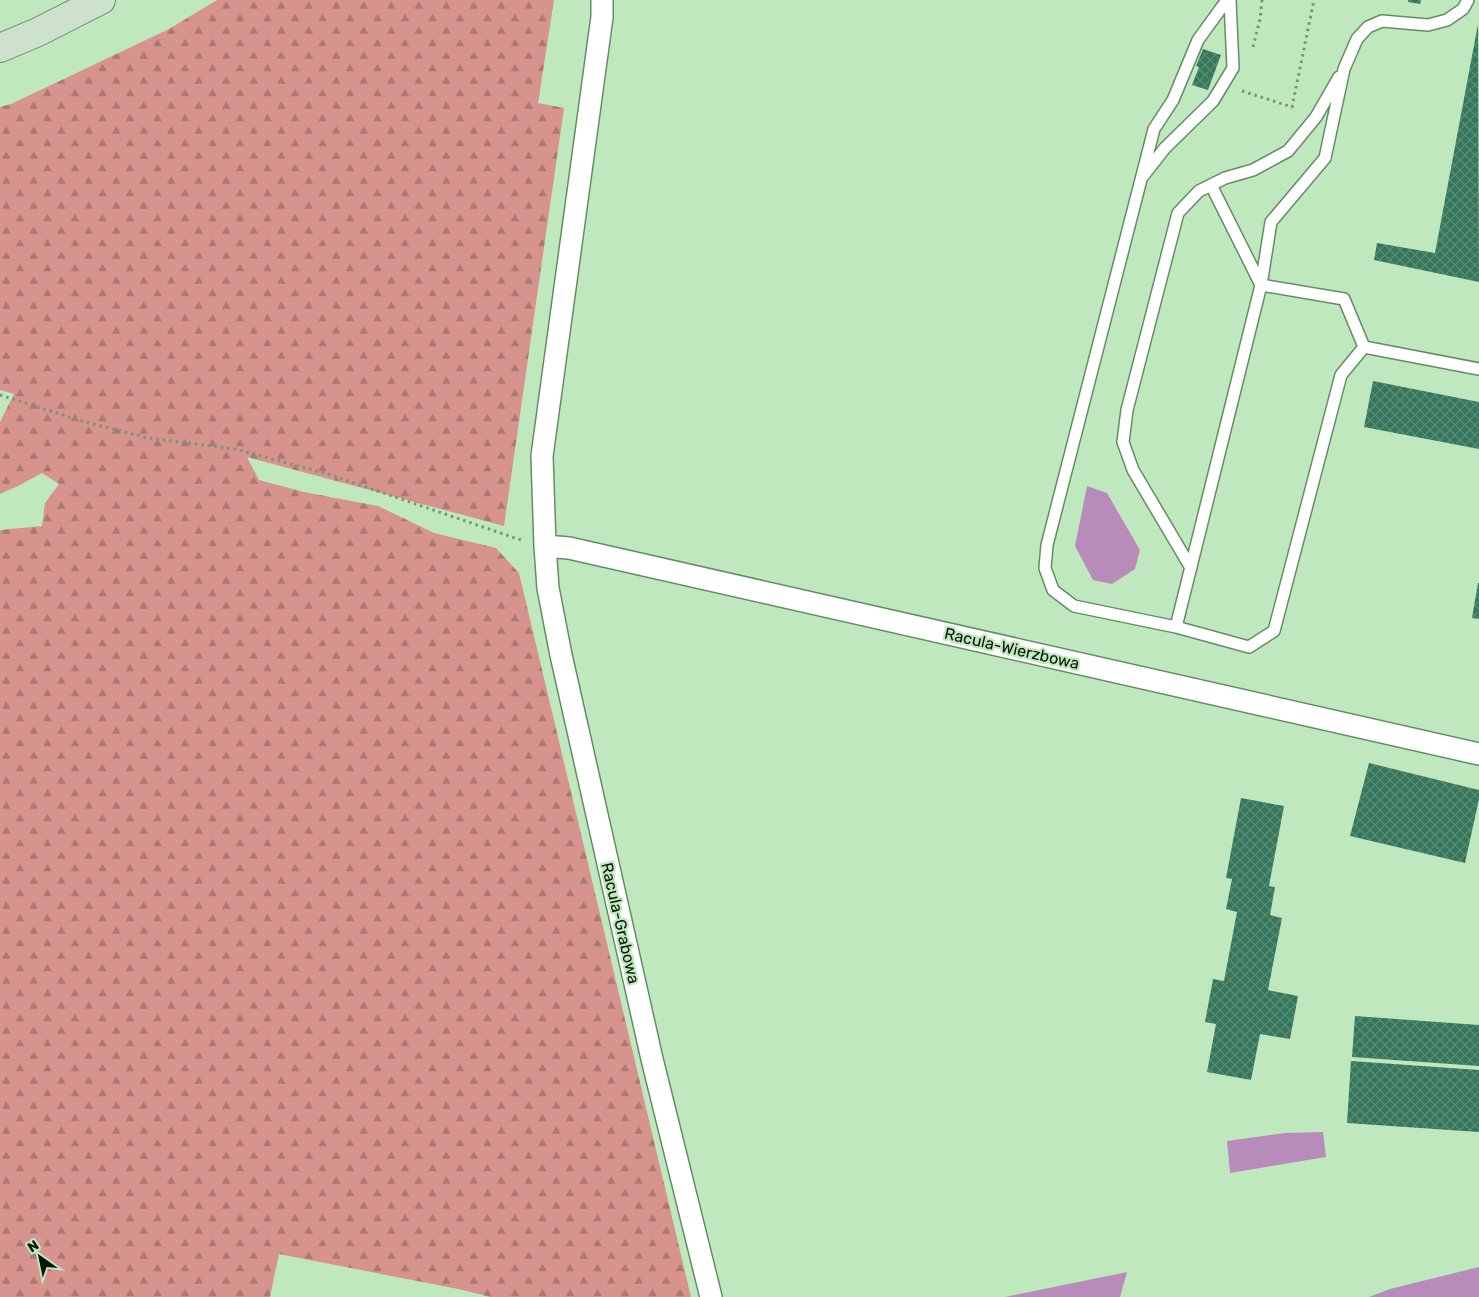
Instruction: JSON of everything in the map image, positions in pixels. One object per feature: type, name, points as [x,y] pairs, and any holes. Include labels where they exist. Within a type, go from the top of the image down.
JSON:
[{"type":"main road","points":[[0,48],[38,32],[102,0]]},
{"type":"street","name":"Racula-Grabowa","points":[[604,6],[542,456],[548,588],[560,655],[652,1058],[711,1297]]},
{"type":"street","name":"Racula-Wierzbowa","points":[[545,546],[579,550],[1479,754]]},
{"type":"lane","points":[[1229,0],[1198,40],[1173,100],[1154,129],[1047,545],[1045,568],[1053,590],[1074,606],[1176,627],[1249,647],[1274,631],[1341,375],[1364,348]]},
{"type":"lane","points":[[1140,179],[1165,148],[1213,100],[1233,68],[1229,0]]},
{"type":"lane","points":[[1191,568],[1133,470],[1123,442],[1127,410],[1178,213],[1199,191],[1225,178],[1253,170],[1288,151],[1316,117],[1344,69],[1357,39],[1368,27],[1382,21],[1428,25],[1448,20],[1463,9],[1468,0]]},
{"type":"lane","points":[[1176,627],[1261,285],[1271,222],[1325,158],[1344,69]]},
{"type":"lane","points":[[1211,185],[1261,285]]},
{"type":"lane","points":[[1261,285],[1344,299],[1364,348]]},
{"type":"lane","points":[[1364,348],[1479,369]]},
{"type":"path","points":[[1222,86],[1292,107],[1314,0]]},
{"type":"path","points":[[0,395],[82,421],[148,438],[236,450],[328,474],[517,539],[545,546]]},
{"type":"green space","points":[[217,0],[554,0],[538,103],[564,108],[504,526],[247,457],[259,480],[304,492],[378,506],[434,533],[496,548],[519,573],[691,1297],[490,1297],[279,1254],[270,1297],[0,1297],[0,530],[42,526],[45,503],[59,484],[42,473],[0,494],[0,422],[14,394],[0,390],[0,107],[11,104],[169,29]]},
{"type":"shaded area","points":[[1087,486],[1107,493],[1140,550],[1135,569],[1112,584],[1093,580],[1075,546]]},
{"type":"shaded area","points":[[1323,1132],[1326,1157],[1230,1173],[1227,1141],[1285,1133]]},
{"type":"shaded area","points":[[1479,1267],[1479,1297],[1369,1297],[1390,1289]]},
{"type":"shaded area","points":[[1127,1272],[1120,1297],[1005,1297]]},
{"type":"building","points":[[1408,0],[1421,0],[1420,4],[1408,2]]},
{"type":"building","points":[[1478,24],[1479,282],[1374,260],[1377,243],[1435,253]]},
{"type":"building","points":[[1203,49],[1221,55],[1208,90],[1192,85],[1199,67],[1196,66]]},
{"type":"building","points":[[1373,381],[1479,402],[1479,449],[1364,427]]},
{"type":"building","points":[[1479,583],[1479,619],[1472,618]]},
{"type":"building","points":[[1369,763],[1479,790],[1479,799],[1465,863],[1350,836]]},
{"type":"building","points":[[1241,798],[1284,806],[1269,886],[1275,887],[1270,915],[1282,918],[1268,990],[1298,996],[1290,1039],[1260,1034],[1251,1080],[1207,1072],[1216,1024],[1205,1022],[1213,979],[1224,981],[1237,912],[1226,909],[1232,879],[1226,878]]},
{"type":"building","points":[[1355,1016],[1479,1025],[1479,1066],[1352,1057]]},
{"type":"building","points":[[1351,1061],[1479,1070],[1479,1132],[1347,1123]]}]
